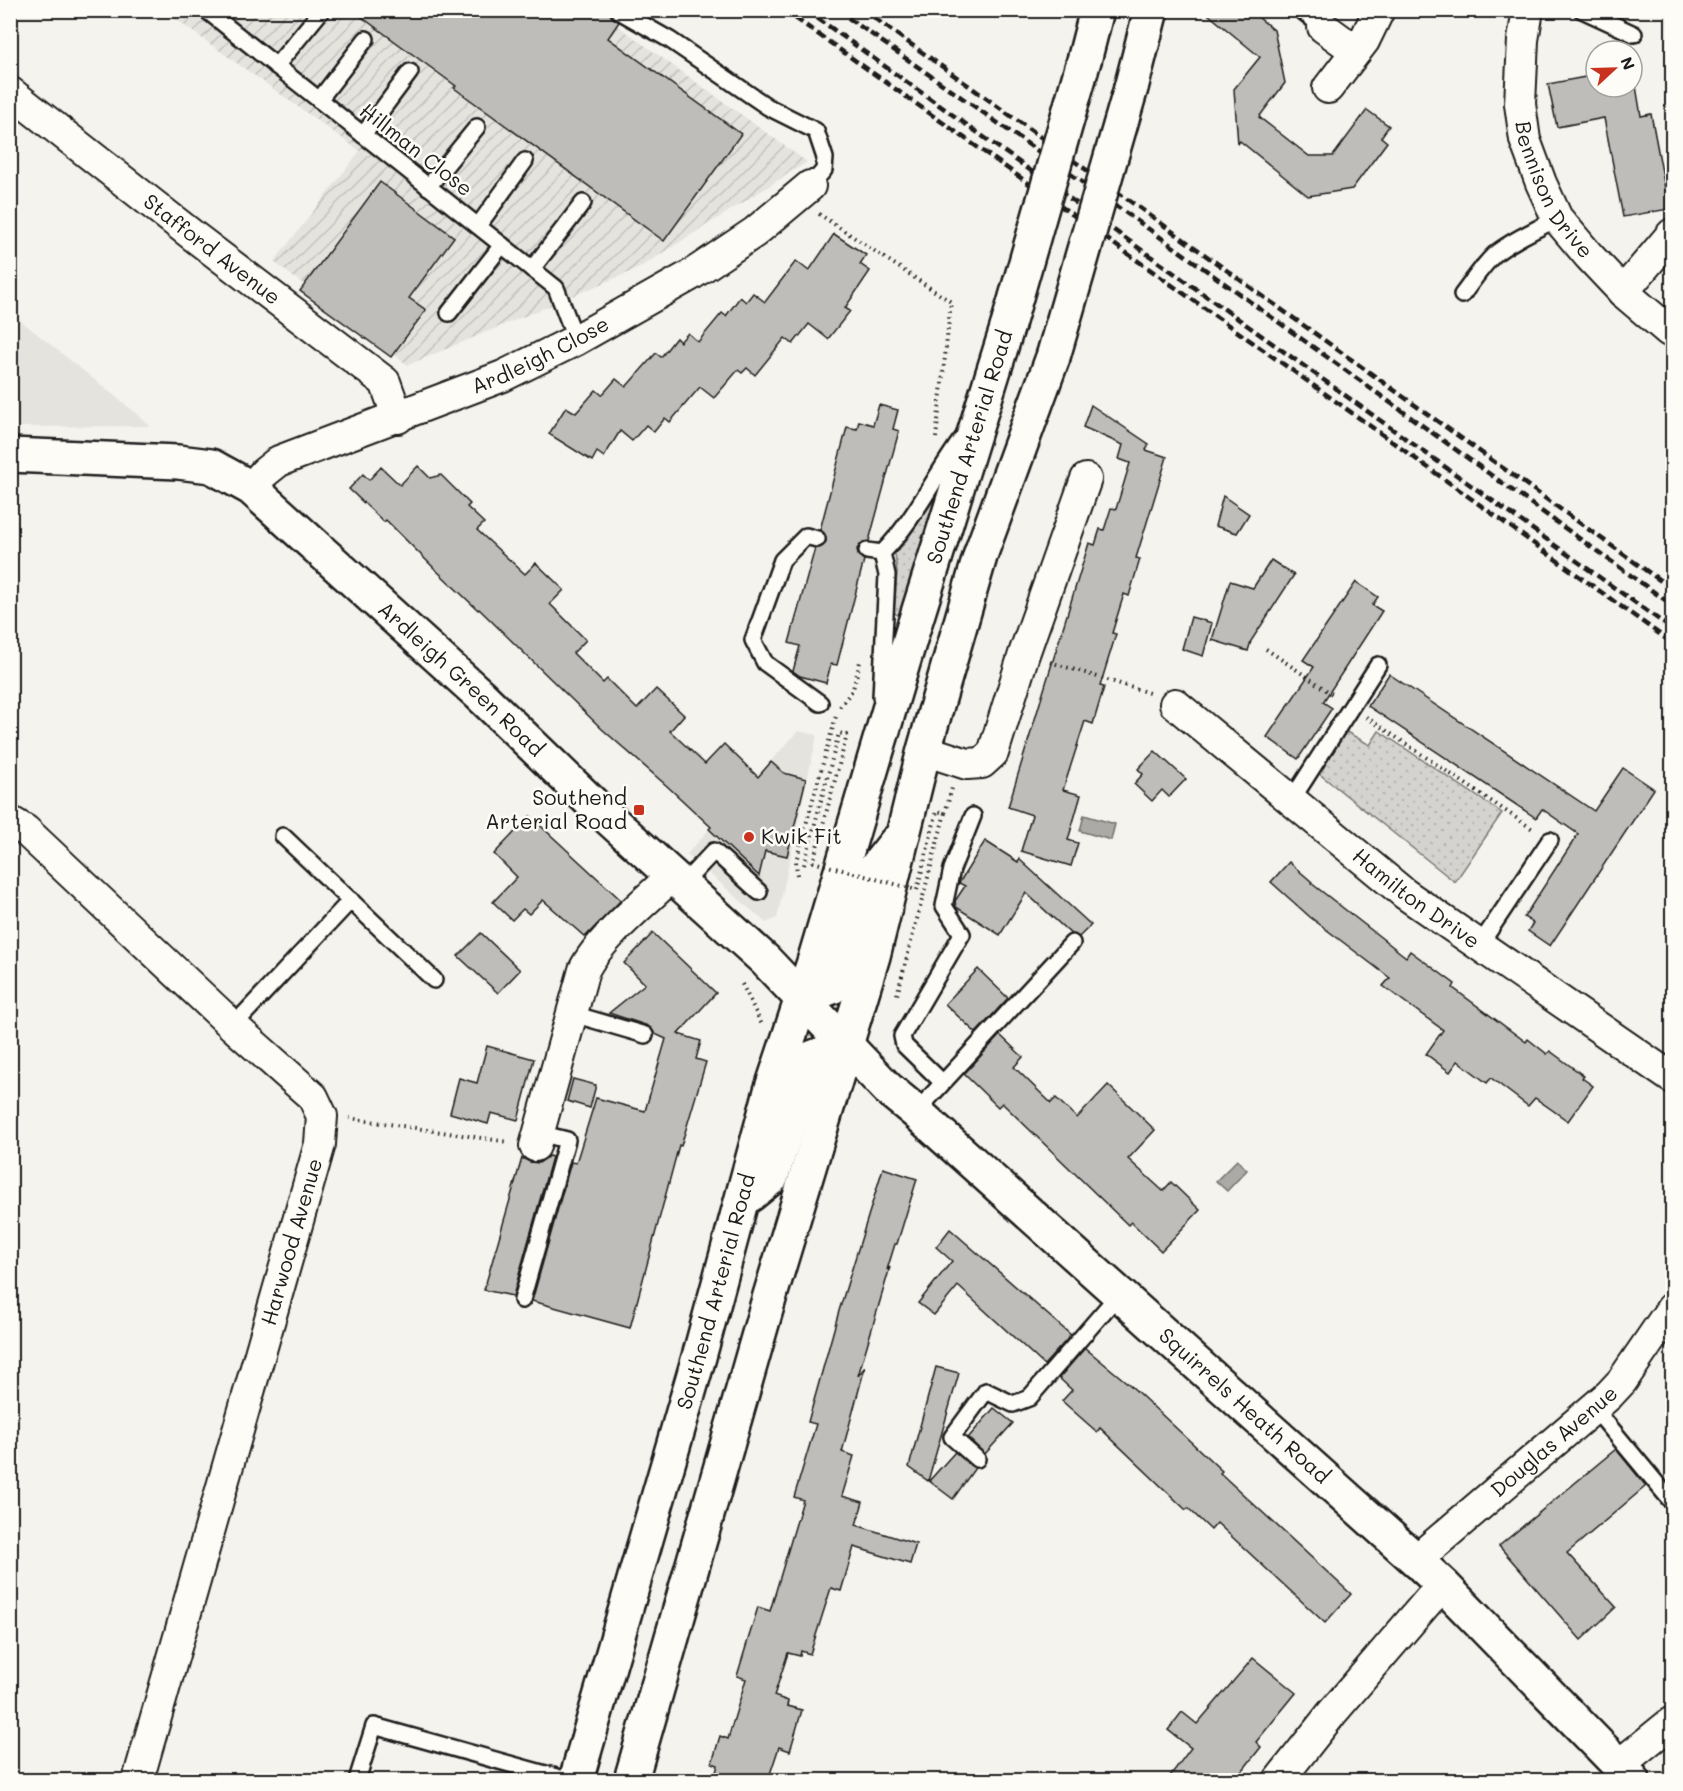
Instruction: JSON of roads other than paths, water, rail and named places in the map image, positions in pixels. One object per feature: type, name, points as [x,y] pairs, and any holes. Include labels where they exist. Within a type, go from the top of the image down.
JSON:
[{"type":"main road","name":"Southend Arterial Road","points":[[576,1780],[699,1358],[771,1091],[802,999],[914,626],[981,415],[1097,10]]},
{"type":"main road","name":"Southend Arterial Road","points":[[631,1780],[873,956],[924,750],[981,553],[1053,357],[1131,88],[1151,10]]},
{"type":"main road","name":"Ardleigh Green Road","points":[[10,455],[178,462],[211,466],[251,488],[479,694],[677,881],[758,954],[845,1045]]},
{"type":"main road","points":[[802,999],[832,987],[869,876],[903,832]]},
{"type":"main road","points":[[741,1201],[771,1178],[809,1059],[845,1045]]},
{"type":"main road","name":"Squirrels Heath Road","points":[[845,1045],[888,1089],[1444,1586],[1626,1773]]},
{"type":"street","points":[[1328,88],[1364,41],[1379,10]]},
{"type":"street","name":"Bennison Drive","points":[[1528,10],[1520,72],[1522,113],[1525,140],[1541,183],[1557,218],[1589,256],[1623,292],[1669,331]]},
{"type":"street","points":[[1312,19],[1356,51]]},
{"type":"street","name":"Stafford Avenue","points":[[10,92],[385,382],[398,418]]},
{"type":"street","name":"Ardleigh Close","points":[[251,488],[279,461],[398,418],[503,376],[576,340],[691,275],[755,232],[803,192]]},
{"type":"street","points":[[1623,292],[1672,234]]},
{"type":"street","points":[[924,750],[967,764],[982,763],[993,753],[1024,654],[1086,479]]},
{"type":"street","name":"Hamilton Drive","points":[[1175,704],[1405,894],[1672,1078]]},
{"type":"street","points":[[10,821],[25,830],[233,1026]]},
{"type":"street","points":[[537,1139],[584,970],[602,944],[677,881]]},
{"type":"street","name":"Harwood Avenue","points":[[138,1780],[320,1144],[322,1116],[313,1097],[233,1026]]},
{"type":"street","name":"Douglas Avenue","points":[[1416,1560],[1594,1408],[1622,1381],[1672,1308]]},
{"type":"street","points":[[1279,1780],[1332,1713],[1429,1600],[1444,1586]]},
{"type":"street","points":[[1626,1773],[1672,1722]]},
{"type":"lane","name":"Hillman Close","points":[[206,10],[556,288],[576,340]]},
{"type":"lane","points":[[276,66],[322,10]]},
{"type":"lane","points":[[620,10],[670,40],[768,107],[816,131],[825,158],[824,170],[803,192]]},
{"type":"lane","points":[[1582,10],[1634,34]]},
{"type":"lane","points":[[319,100],[366,39]]},
{"type":"lane","points":[[363,135],[410,72]]},
{"type":"lane","points":[[428,187],[477,127]]},
{"type":"lane","points":[[478,226],[525,161]]},
{"type":"lane","points":[[532,269],[583,203]]},
{"type":"lane","points":[[1462,295],[1487,262],[1497,253],[1557,218]]},
{"type":"lane","points":[[449,313],[502,245]]},
{"type":"lane","points":[[882,553],[895,540],[945,462],[981,415]]},
{"type":"lane","points":[[817,539],[806,536],[782,560],[753,640],[765,663],[820,703]]},
{"type":"lane","points":[[867,551],[882,553]]},
{"type":"lane","points":[[878,748],[887,575],[882,553]]},
{"type":"lane","points":[[1291,801],[1378,665]]},
{"type":"lane","points":[[942,1082],[904,1045],[902,1036],[962,934],[944,906],[952,869],[973,816]]},
{"type":"lane","points":[[283,836],[434,980]]},
{"type":"lane","points":[[1479,946],[1550,840]]},
{"type":"lane","points":[[677,881],[714,851],[759,892]]},
{"type":"lane","points":[[233,1026],[351,900]]},
{"type":"lane","points":[[916,1112],[1072,944]]},
{"type":"lane","points":[[573,1014],[645,1035]]},
{"type":"lane","points":[[522,1300],[567,1140],[537,1139]]},
{"type":"lane","points":[[977,1459],[952,1437],[986,1391],[1012,1404],[1029,1398],[1119,1294]]},
{"type":"lane","points":[[1594,1408],[1672,1502]]},
{"type":"lane","points":[[357,1780],[374,1726],[567,1780]]},
{"type":"railway","points":[[784,10],[1672,643]]},
{"type":"railway","points":[[806,10],[1672,629]]},
{"type":"railway","points":[[837,10],[1146,227],[1672,605]]},
{"type":"railway","points":[[863,10],[1672,589]]},
{"type":"place","name":"Southend Arterial Road","points":[[639,810]]},
{"type":"place","name":"Kwik Fit","points":[[749,837]]}]
